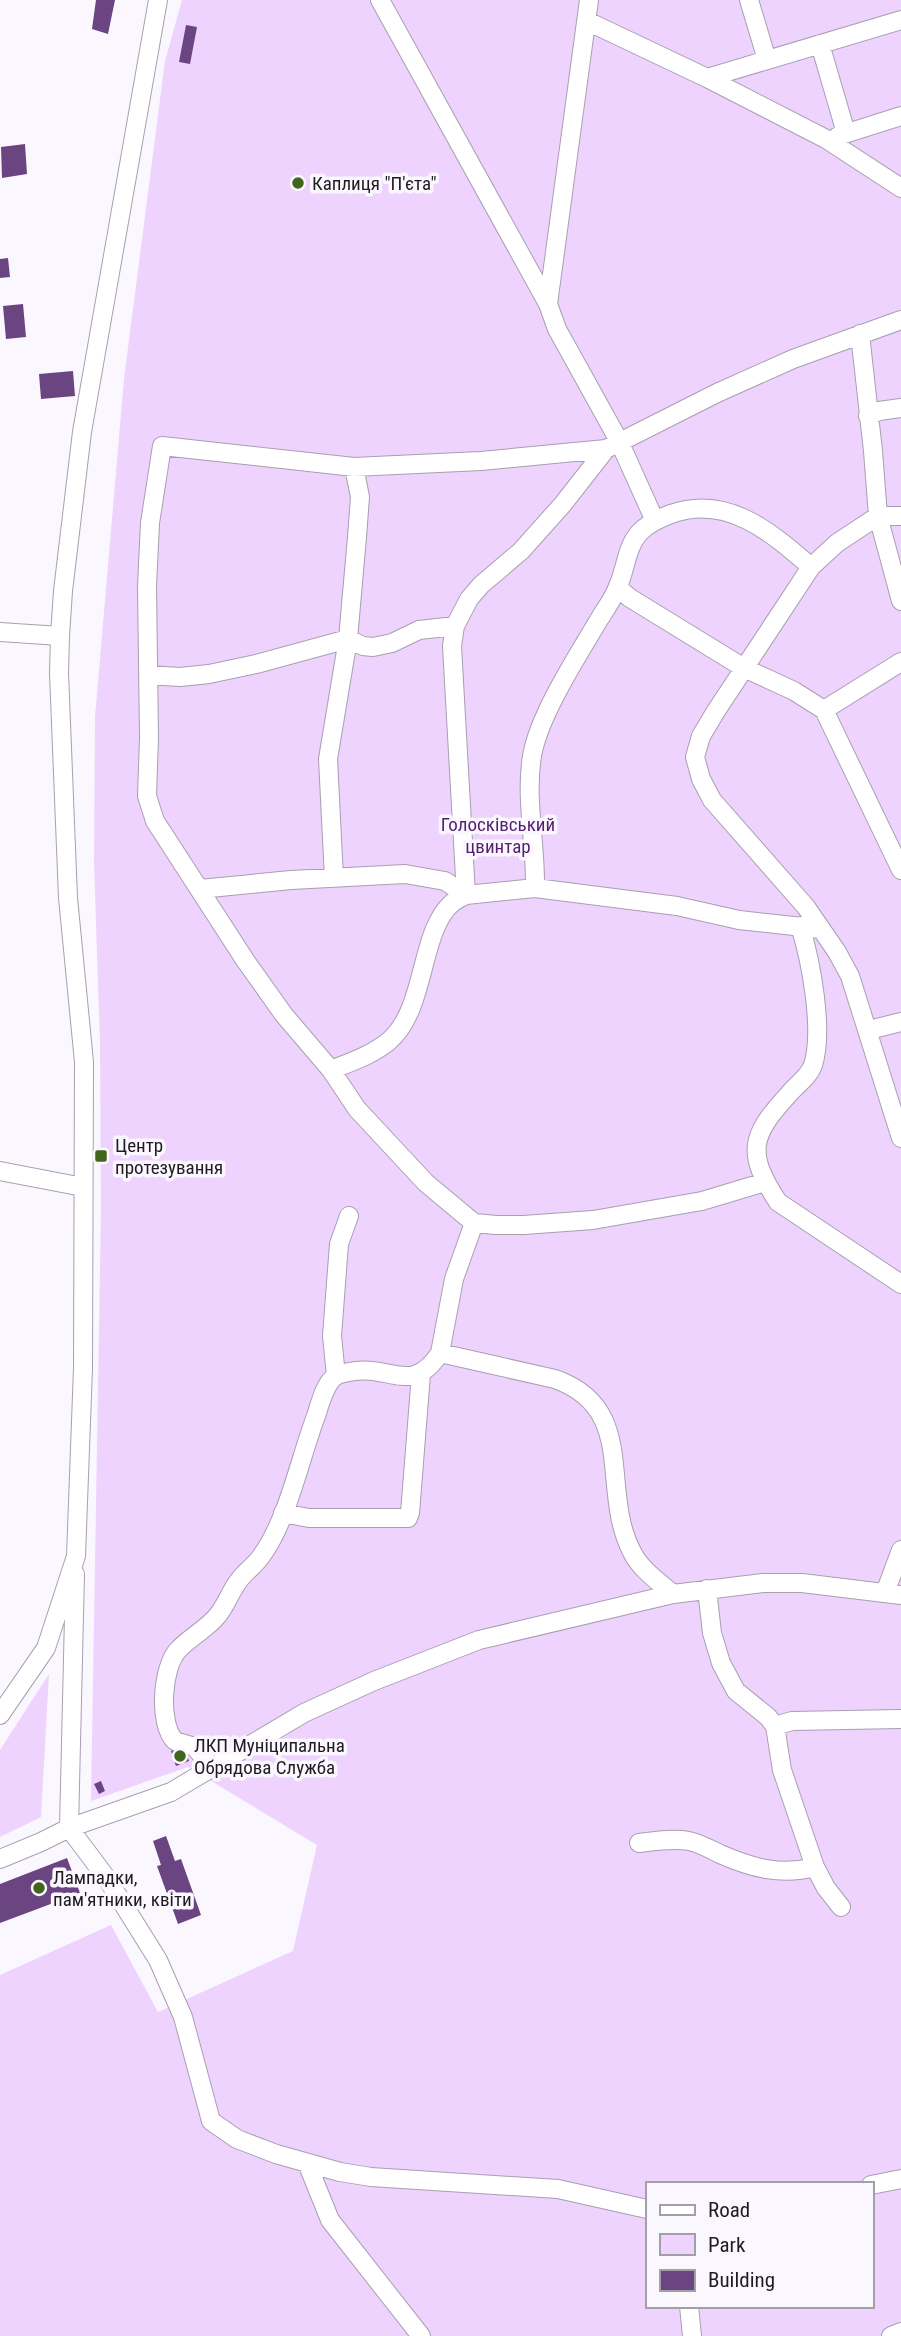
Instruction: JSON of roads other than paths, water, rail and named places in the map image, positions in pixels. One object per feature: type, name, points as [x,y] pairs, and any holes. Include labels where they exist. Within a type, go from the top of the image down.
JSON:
[{"type":"street","points":[[158,0],[82,432],[60,636],[59,673],[68,898],[84,1062],[83,1368],[69,1828],[108,1880],[158,1960],[183,2017],[211,2121],[237,2139],[340,2172],[372,2177],[558,2189],[646,2209]]},
{"type":"street","points":[[380,0],[548,304],[557,329],[613,445],[655,521]]},
{"type":"street","points":[[548,304],[589,0]]},
{"type":"street","points":[[749,0],[767,60]]},
{"type":"street","points":[[707,78],[901,20]]},
{"type":"street","points":[[587,21],[826,139],[901,188]]},
{"type":"street","points":[[820,44],[846,133]]},
{"type":"street","points":[[826,139],[901,116]]},
{"type":"street","points":[[765,1182],[702,1201],[593,1220],[510,1225],[474,1223],[426,1183],[357,1110],[331,1070],[284,1015],[245,960],[155,821],[147,796],[147,586],[150,523],[162,446],[354,467],[481,461],[613,445],[793,359],[901,320]]},
{"type":"street","points":[[860,334],[878,516],[901,601]]},
{"type":"street","points":[[868,416],[879,411],[901,408]]},
{"type":"street","points":[[466,895],[452,646],[455,626],[469,599],[481,585],[529,541],[613,445]]},
{"type":"street","points":[[334,878],[328,759],[348,639],[360,509],[354,467]]},
{"type":"street","points":[[535,888],[531,788],[532,757],[538,731],[581,649],[618,588],[631,545],[640,531],[655,521],[695,508],[732,512],[754,522],[779,539],[811,567]]},
{"type":"street","points":[[901,516],[878,516],[837,543],[811,567],[701,736],[695,757],[712,800],[791,888],[826,935],[850,976],[901,1138]]},
{"type":"street","points":[[618,588],[744,668],[794,691],[824,710],[901,870]]},
{"type":"street","points":[[148,676],[209,674],[348,639],[373,647],[392,643],[419,630],[455,626]]},
{"type":"street","points":[[0,632],[60,636]]},
{"type":"street","points":[[824,710],[901,662]]},
{"type":"street","points":[[200,889],[378,874],[424,876],[445,881],[466,895]]},
{"type":"street","points":[[331,1070],[364,1057],[390,1040],[399,1030],[411,1005],[443,915],[452,903],[466,895],[535,888],[677,906],[739,920],[800,926],[826,935]]},
{"type":"street","points":[[800,926],[813,988],[816,1051],[808,1075],[772,1114],[756,1143],[758,1165],[778,1202],[901,1284]]},
{"type":"street","points":[[808,954],[826,935]]},
{"type":"street","points":[[869,1030],[901,1022]]},
{"type":"street","points":[[0,1171],[83,1187]]},
{"type":"street","points":[[212,1768],[195,1747],[170,1737],[164,1710],[169,1666],[176,1651],[219,1615],[240,1579],[258,1561],[267,1547],[283,1513],[320,1404],[336,1376],[332,1336],[339,1244],[349,1216]]},
{"type":"street","points":[[336,1376],[362,1370],[405,1376],[421,1374],[431,1366],[440,1353],[454,1279],[474,1223]]},
{"type":"street","points":[[440,1353],[555,1379],[571,1385],[597,1407],[606,1423],[624,1532],[632,1552],[643,1569],[673,1594]]},
{"type":"street","points":[[283,1513],[309,1518],[408,1518],[421,1374]]},
{"type":"street","points":[[0,1859],[69,1828],[171,1792],[304,1713],[479,1640],[673,1594],[707,1589],[763,1583],[802,1583],[893,1594],[901,1550]]},
{"type":"street","points":[[0,1715],[46,1648],[76,1556]]},
{"type":"street","points":[[707,1589],[714,1645],[727,1678],[736,1690],[775,1726],[782,1770],[816,1867],[826,1888],[841,1907]]},
{"type":"street","points":[[775,1726],[792,1721],[901,1719]]},
{"type":"street","points":[[639,1843],[670,1840],[692,1842],[754,1867],[777,1871],[792,1872],[816,1867]]},
{"type":"street","points":[[307,2162],[330,2220],[421,2336]]},
{"type":"street","points":[[873,2185],[901,2179]]},
{"type":"street","points":[[689,2308],[692,2336]]},
{"type":"street","points":[[891,2336],[901,2332]]},
{"type":"place","name":"Каплиця \"П'єта\"","points":[[298,183]]},
{"type":"place","name":"Центр протезування","points":[[101,1156]]},
{"type":"place","name":"ЛКП Муніципальна Обрядова Служба","points":[[180,1756]]},
{"type":"place","name":"Лампадки, пам'ятники, квіти","points":[[39,1888]]},
{"type":"park label","name":"Голосківський цвинтар","points":[[498,835]]}]
